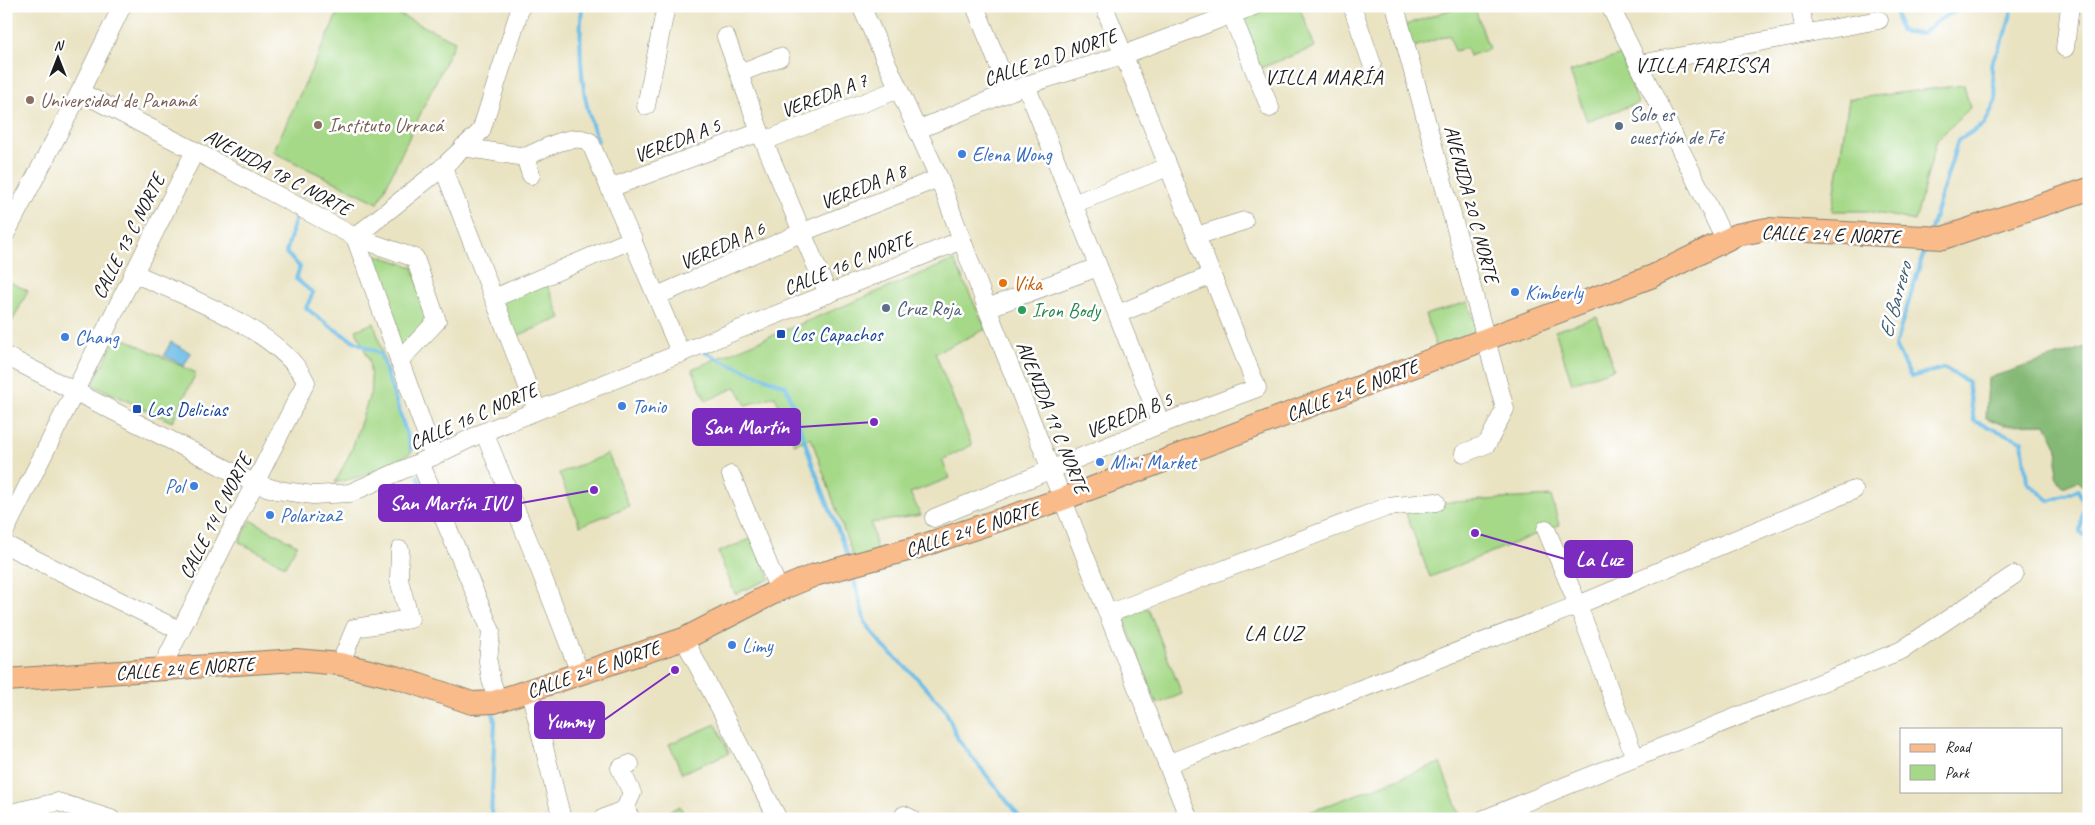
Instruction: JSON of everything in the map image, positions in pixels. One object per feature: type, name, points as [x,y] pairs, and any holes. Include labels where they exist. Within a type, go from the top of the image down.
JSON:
[{"type":"main road","name":"CALLE 24 E NORTE","points":[[6,680],[296,660],[340,664],[488,702],[530,691],[684,639],[779,590],[815,575],[924,545],[1063,499],[1653,276],[1736,235],[1767,229],[1943,238],[2089,189]]},
{"type":"street","points":[[6,233],[80,92],[122,6]]},
{"type":"street","points":[[355,238],[443,168],[482,131],[521,6]]},
{"type":"street","points":[[646,106],[666,6]]},
{"type":"street","name":"AVENIDA 19 C NORTE","points":[[861,6],[939,178],[987,308],[1190,819]]},
{"type":"street","points":[[975,6],[1009,91]]},
{"type":"street","points":[[1104,6],[1212,275],[1118,314]]},
{"type":"street","name":"CALLE 20 D NORTE","points":[[918,130],[1009,91],[1123,55],[1230,11],[1254,6]]},
{"type":"street","points":[[1352,6],[1372,64]]},
{"type":"street","name":"AVENIDA 20 C NORTE","points":[[1395,6],[1505,408],[1487,444],[1464,452]]},
{"type":"street","points":[[1610,6],[1725,240]]},
{"type":"street","points":[[1800,6],[1805,33]]},
{"type":"street","points":[[2065,48],[2070,6]]},
{"type":"street","points":[[1230,11],[1270,108]]},
{"type":"street","points":[[1639,64],[1879,20]]},
{"type":"street","points":[[726,37],[762,136],[804,232],[828,294]]},
{"type":"street","points":[[740,73],[780,57]]},
{"type":"street","points":[[1026,85],[1161,424]]},
{"type":"street","name":"VEREDA A 7","points":[[762,136],[899,89]]},
{"type":"street","name":"AVENIDA 18 C NORTE","points":[[80,92],[195,151],[355,238],[399,360],[427,459],[491,631],[488,661],[491,680],[488,702]]},
{"type":"street","name":"VEREDA A 5","points":[[615,186],[762,136]]},
{"type":"street","points":[[463,148],[525,157],[573,138],[585,138],[590,142],[615,186],[633,240],[661,294],[685,352]]},
{"type":"street","name":"CALLE 13 C NORTE","points":[[6,529],[195,151]]},
{"type":"street","points":[[525,157],[531,175]]},
{"type":"street","points":[[1073,204],[1168,167]]},
{"type":"street","points":[[443,168],[538,410]]},
{"type":"street","name":"VEREDA A 8","points":[[804,232],[939,178]]},
{"type":"street","points":[[1196,236],[1244,221]]},
{"type":"street","name":"VEREDA A 6","points":[[661,294],[804,232]]},
{"type":"street","points":[[355,238],[415,258],[437,321],[399,360]]},
{"type":"street","points":[[494,298],[633,240]]},
{"type":"street","name":"CALLE 16 C NORTE","points":[[6,356],[256,484],[277,490],[313,495],[350,493],[484,432],[962,240]]},
{"type":"street","points":[[987,308],[1098,268]]},
{"type":"street","name":"CALLE 14 C NORTE","points":[[133,273],[230,316],[300,370],[306,382],[162,669]]},
{"type":"street","name":"VEREDA B 5","points":[[934,518],[1161,424],[1257,388],[1212,275]]},
{"type":"street","points":[[484,432],[532,547],[580,673]]},
{"type":"street","points":[[731,475],[779,590]]},
{"type":"street","points":[[1167,764],[1578,605],[1854,490]]},
{"type":"street","points":[[1108,614],[1387,507],[1436,502]]},
{"type":"street","points":[[1546,529],[1578,605],[1635,758]]},
{"type":"street","points":[[6,546],[181,631]]},
{"type":"street","points":[[340,664],[355,628],[410,619],[398,580],[400,550]]},
{"type":"street","points":[[1484,819],[1902,650],[2014,575]]},
{"type":"street","points":[[684,639],[778,819]]},
{"type":"street","points":[[530,691],[562,819]]},
{"type":"street","points":[[602,819],[628,814],[632,793],[620,768],[630,764]]},
{"type":"street","points":[[6,814],[58,802],[111,819]]},
{"type":"green space","points":[[341,6],[381,6],[455,41],[378,203],[273,152]]},
{"type":"green space","points":[[1272,6],[1299,6],[1315,47],[1258,69],[1238,19]]},
{"type":"green space","points":[[1461,6],[1474,6],[1489,49],[1469,56],[1466,48],[1455,51],[1449,35],[1411,48],[1403,26]]},
{"type":"green space","points":[[1621,55],[1638,103],[1587,121],[1570,72]]},
{"type":"green space","points":[[1964,85],[1970,108],[1937,140],[1915,221],[1868,211],[1832,211],[1849,99]]},
{"type":"green space","points":[[374,254],[413,267],[430,323],[399,355],[373,264]]},
{"type":"green space","points":[[954,260],[986,329],[935,353],[972,445],[942,460],[950,478],[910,493],[921,515],[871,523],[877,551],[854,559],[811,438],[794,444],[775,396],[746,405],[736,387],[706,401],[692,369]]},
{"type":"green space","points":[[6,280],[28,291],[6,333]]},
{"type":"green space","points":[[545,280],[561,318],[514,337],[498,299]]},
{"type":"green space","points":[[1468,302],[1479,336],[1437,349],[1425,315]]},
{"type":"green space","points":[[1597,317],[1614,369],[1572,383],[1555,331]]},
{"type":"green space","points":[[374,323],[411,453],[373,473],[335,483],[352,449],[372,388],[369,360],[356,330]]},
{"type":"green space","points":[[117,335],[196,373],[172,422],[93,385]]},
{"type":"green space","points":[[2089,346],[2089,492],[2078,481],[2063,487],[2056,476],[2058,448],[2046,424],[2004,425],[1986,418],[1988,378]]},
{"type":"green space","points":[[608,454],[629,506],[580,526],[559,473]]},
{"type":"green space","points":[[1551,496],[1559,525],[1430,577],[1405,511],[1421,504]]},
{"type":"green space","points":[[251,520],[297,545],[285,566],[239,542]]},
{"type":"green space","points":[[753,538],[770,579],[735,594],[718,552]]},
{"type":"green space","points":[[1148,608],[1182,694],[1157,704],[1123,618]]},
{"type":"green space","points":[[716,724],[729,753],[682,773],[669,744]]},
{"type":"green space","points":[[1440,763],[1461,819],[1291,819]]},
{"type":"green space","points":[[680,806],[686,819],[653,819]]},
{"type":"water","points":[[171,342],[191,353],[184,366],[164,355]]},
{"type":"waterway","points":[[582,6],[580,40],[584,92],[587,108],[598,141]]},
{"type":"waterway","name":"El Barrero","points":[[1895,6],[1900,31],[1921,34],[1942,18],[1965,6]]},
{"type":"waterway","name":"El Barrero","points":[[1931,229],[1958,140],[1984,125],[1996,100],[1991,64],[2006,33],[2012,9],[2009,6]]},
{"type":"waterway","points":[[296,217],[286,253],[300,267],[296,279],[313,293],[306,308],[341,334],[380,353],[412,450]]},
{"type":"waterway","name":"El Barrero","points":[[1926,245],[1895,346],[1911,377],[1944,368],[1968,382],[1974,421],[2022,441],[2027,482],[2050,501],[2078,490],[2084,503],[2080,532],[2089,538]]},
{"type":"waterway","points":[[704,351],[722,361],[786,386],[813,466],[849,558]]},
{"type":"waterway","points":[[418,476],[425,495]]},
{"type":"waterway","points":[[852,572],[865,622],[882,645],[916,677],[945,709],[958,739],[1021,819]]},
{"type":"waterway","points":[[491,819],[495,721],[492,709]]},
{"type":"place","name":"Universidad de Panamá","points":[[30,100]]},
{"type":"place","name":"Instituto Urracá","points":[[318,125]]},
{"type":"place","name":"Solo es cuestión de Fé","points":[[1619,126]]},
{"type":"place","name":"Elena Wong","points":[[962,154]]},
{"type":"place","name":"Vika","points":[[1003,283]]},
{"type":"place","name":"Kimberly","points":[[1515,292]]},
{"type":"place","name":"Cruz Roja","points":[[886,308]]},
{"type":"place","name":"Iron Body","points":[[1022,310]]},
{"type":"place","name":"Los Capachos","points":[[781,334]]},
{"type":"place","name":"Chang","points":[[65,337]]},
{"type":"place","name":"Tonio","points":[[622,406]]},
{"type":"place","name":"Las Delicias","points":[[137,409]]},
{"type":"place","name":"San Martín","points":[[874,422]]},
{"type":"place","name":"Mini Market","points":[[1100,462]]},
{"type":"place","name":"Pol","points":[[194,486]]},
{"type":"place","name":"San Martín IVU","points":[[594,490]]},
{"type":"place","name":"Polariza2","points":[[270,515]]},
{"type":"place","name":"La Luz","points":[[1475,533]]},
{"type":"place","name":"Limy","points":[[732,645]]},
{"type":"place","name":"Yummy","points":[[675,670]]},
{"type":"district","name":"VILLA FARISSA","points":[[1702,65]]},
{"type":"district","name":"VILLA MARÍA","points":[[1324,77]]},
{"type":"district","name":"LA LUZ","points":[[1274,633]]}]
